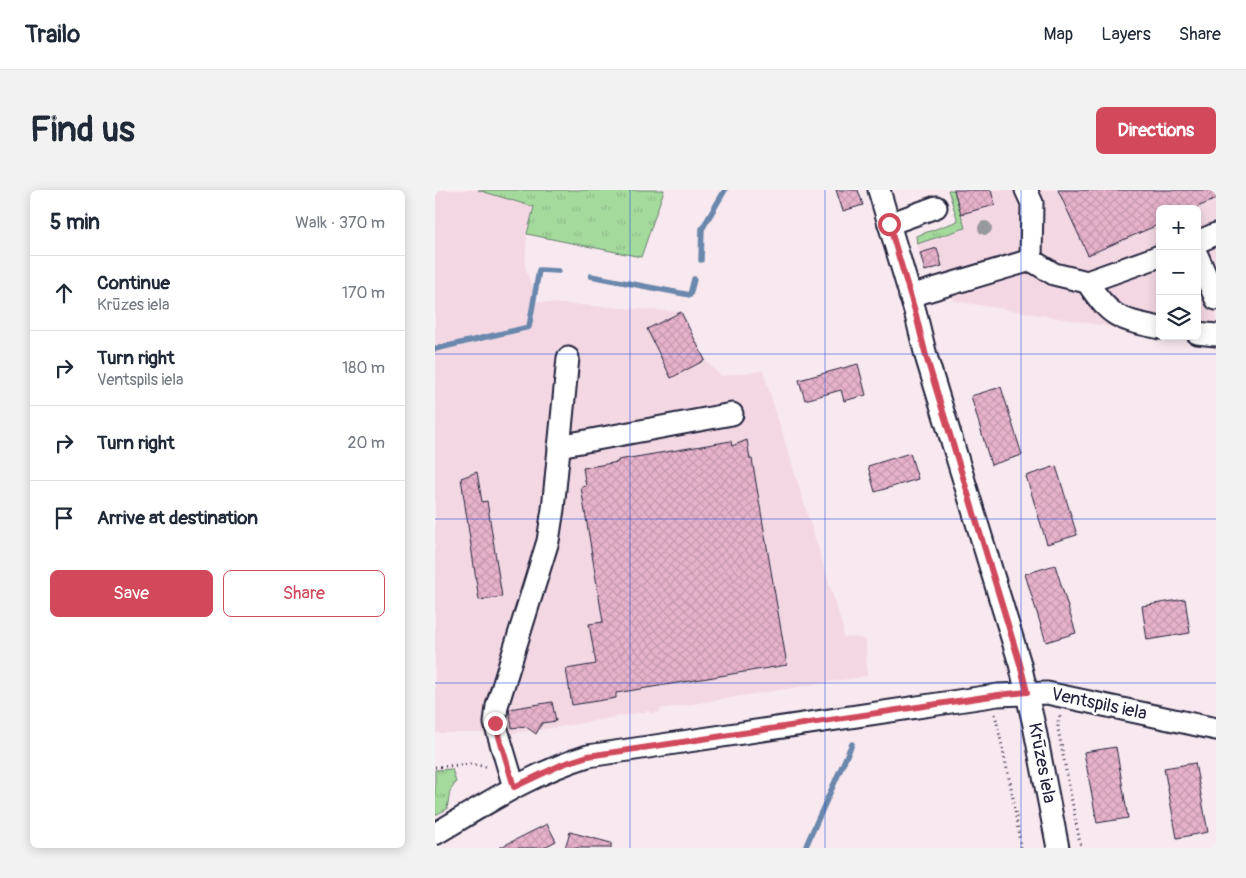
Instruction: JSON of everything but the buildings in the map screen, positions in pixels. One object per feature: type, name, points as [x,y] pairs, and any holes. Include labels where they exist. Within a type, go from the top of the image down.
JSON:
[{"type":"street","name":"Krūzes iela","points":[[879,190],[926,356],[1020,664],[1058,848]]},
{"type":"street","points":[[1026,190],[1032,203],[1031,260]]},
{"type":"street","points":[[889,224],[936,207]]},
{"type":"street","points":[[1201,240],[1216,234]]},
{"type":"street","points":[[910,296],[1031,260],[1054,274],[1087,282],[1156,257]]},
{"type":"street","points":[[1201,264],[1216,299]]},
{"type":"street","points":[[1087,282],[1098,299],[1112,314],[1129,321],[1156,327]]},
{"type":"street","points":[[1201,334],[1216,335]]},
{"type":"street","points":[[514,787],[495,723],[495,716],[548,541],[568,358]]},
{"type":"street","points":[[559,446],[732,414]]},
{"type":"street","name":"Ventspils iela","points":[[435,834],[514,787],[563,764],[588,756],[998,695],[1027,692],[1047,693],[1216,729]]},
{"type":"path","points":[[998,695],[994,708],[1012,792],[1021,848]]},
{"type":"path","points":[[1061,714],[1058,729],[1081,848]]},
{"type":"path","points":[[435,768],[471,764],[495,769]]},
{"type":"shaded area","points":[[435,190],[665,190],[641,257],[527,234],[525,266],[537,302],[681,312],[705,360],[721,376],[763,371],[843,628],[843,637],[861,638],[866,641],[867,676],[660,709],[660,712],[650,713],[650,711],[559,727],[513,733],[435,733]]},
{"type":"shaded area","points":[[954,190],[1216,190],[1216,345],[1188,340],[1201,340],[1201,205],[1156,205],[1156,334],[956,301],[950,295],[937,248],[920,253],[917,244],[965,228]]},
{"type":"green space","points":[[478,190],[664,190],[641,257],[527,234],[534,207]]},
{"type":"green space","points":[[948,190],[954,190],[965,228],[917,244],[916,236],[958,221]]},
{"type":"green space","points":[[452,769],[456,782],[450,791],[447,809],[435,815],[435,770]]},
{"type":"waterway","points":[[701,260],[702,229],[725,190]]},
{"type":"waterway","points":[[435,349],[529,327],[539,270],[558,271]]},
{"type":"waterway","points":[[591,276],[690,295],[694,279]]},
{"type":"waterway","points":[[805,848],[852,744]]},
{"type":"route","points":[[495,723],[514,787],[563,764],[588,756],[1027,692],[926,356],[915,311],[889,224]]}]
